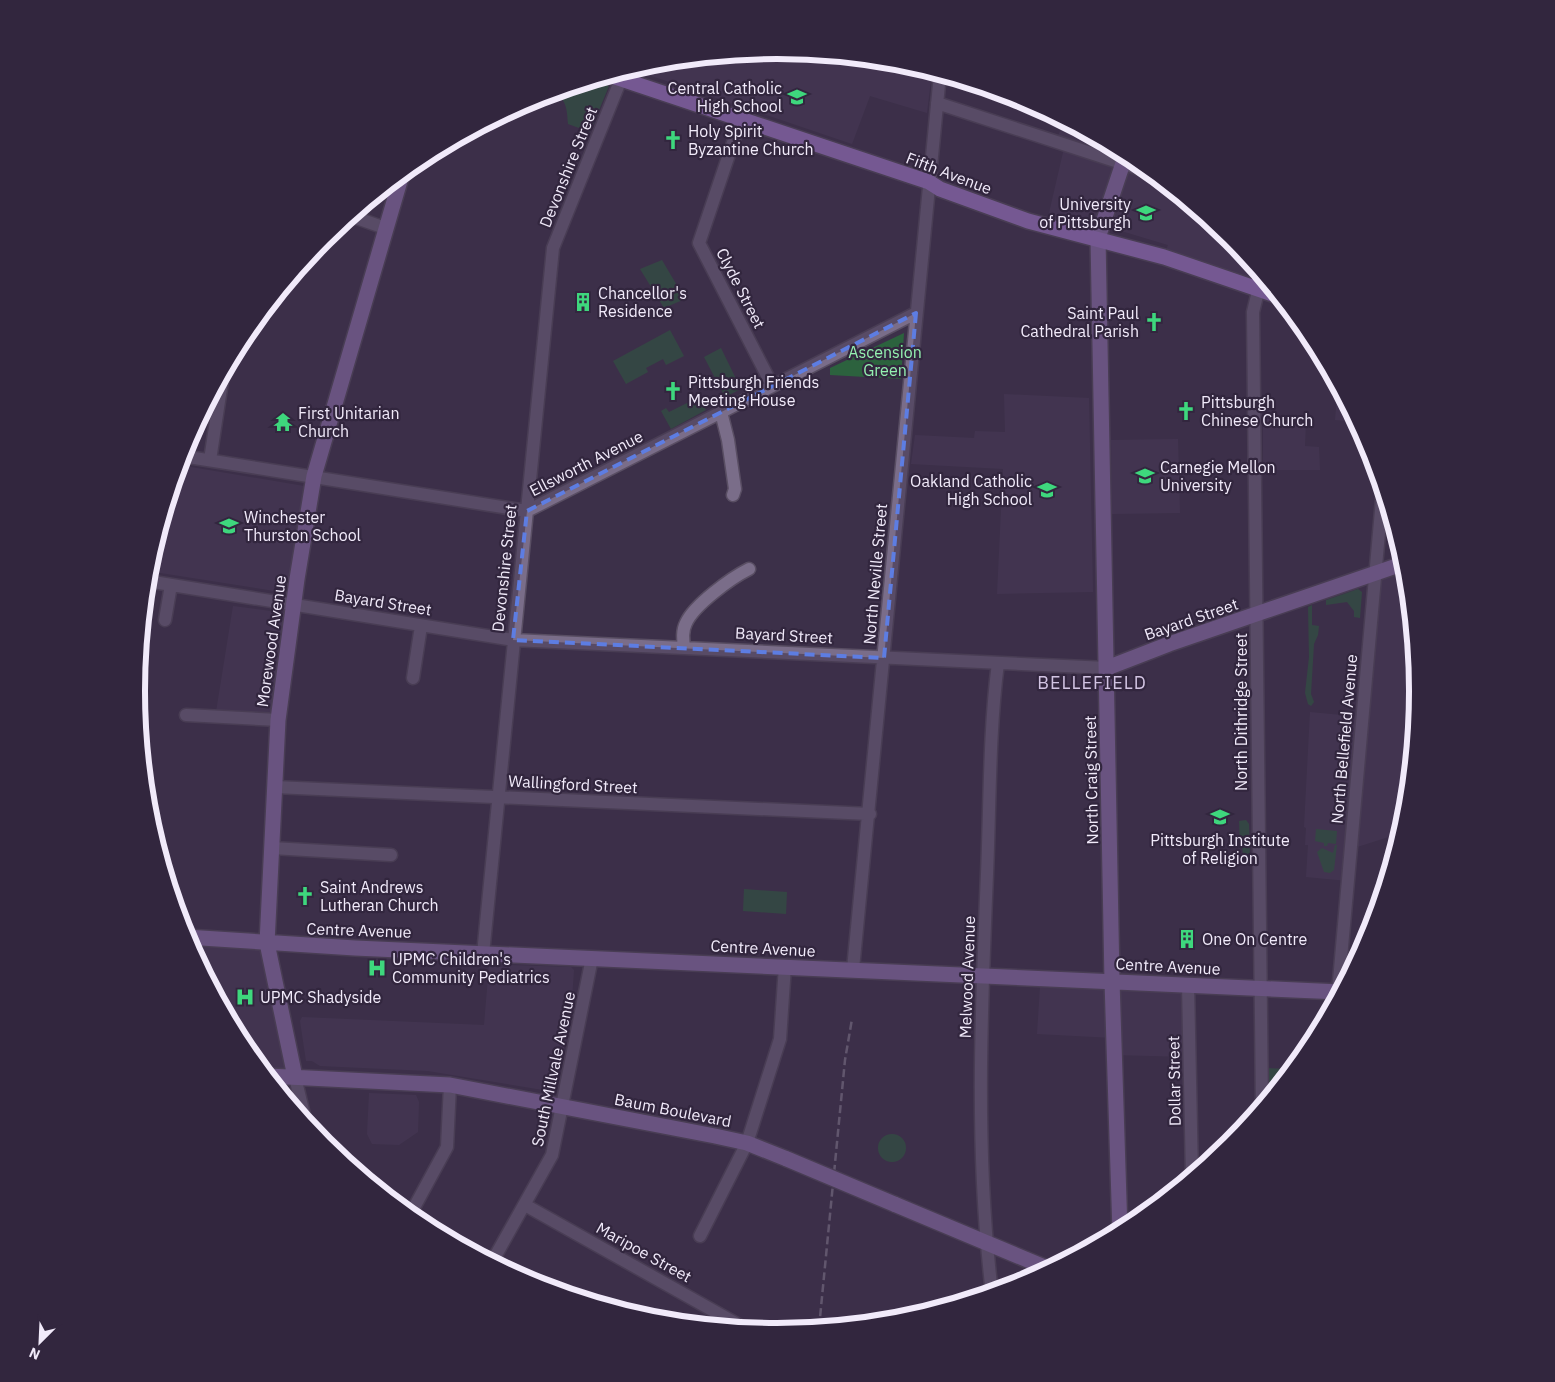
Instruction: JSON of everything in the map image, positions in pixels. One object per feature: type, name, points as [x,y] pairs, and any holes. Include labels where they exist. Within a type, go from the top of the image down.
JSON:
[{"type":"highway","name":"Fifth Avenue","points":[[620,79],[929,182],[940,188],[1028,221],[1259,282]]},
{"type":"main road","name":"North Craig Street","points":[[1120,1223],[1112,981],[1098,238],[1124,162]]},
{"type":"main road","name":"Morewood Avenue","points":[[296,1077],[267,943],[278,720],[314,476],[399,185]]},
{"type":"main road","name":"Bayard Street","points":[[1107,668],[1170,644],[1397,566]]},
{"type":"main road","name":"Centre Avenue","points":[[195,938],[483,954],[1333,992]]},
{"type":"main road","name":"Baum Boulevard","points":[[276,1076],[450,1085],[747,1143],[1041,1265]]},
{"type":"street","name":"Devonshire Street","points":[[483,954],[552,248],[614,80]]},
{"type":"street","name":"North Neville Street","points":[[853,970],[870,814],[939,80]]},
{"type":"street","points":[[937,104],[1115,156]]},
{"type":"street","name":"Clyde Street","points":[[741,119],[699,243],[772,385]]},
{"type":"street","points":[[358,219],[385,228]]},
{"type":"street","name":"North Dithridge Street","points":[[1259,282],[1253,312],[1262,1097]]},
{"type":"street","name":"Ellsworth Avenue","points":[[190,457],[527,511],[916,313]]},
{"type":"street","points":[[210,460],[220,392]]},
{"type":"street","points":[[721,412],[728,440],[735,489],[733,495]]},
{"type":"street","name":"North Bellefield Avenue","points":[[1340,980],[1381,505]]},
{"type":"street","points":[[684,647],[683,634],[685,624],[693,612],[731,580],[749,569]]},
{"type":"street","name":"Bayard Street","points":[[155,582],[513,640],[1107,668]]},
{"type":"street","points":[[165,620],[171,585]]},
{"type":"street","points":[[413,678],[421,626]]},
{"type":"street","name":"Melwood Avenue","points":[[991,1286],[986,1242],[980,1053],[998,663]]},
{"type":"street","points":[[186,715],[278,720]]},
{"type":"street","name":"Wallingford Street","points":[[275,787],[870,814]]},
{"type":"street","points":[[272,848],[391,855]]},
{"type":"street","name":"South Millvale Avenue","points":[[495,1257],[552,1154],[592,958]]},
{"type":"street","points":[[700,1236],[747,1143],[780,1039],[784,966]]},
{"type":"street","name":"Dollar Street","points":[[1188,985],[1192,1168]]},
{"type":"street","name":"Morewood Avenue","points":[[296,1077],[303,1109]]},
{"type":"street","points":[[414,1208],[447,1147],[450,1085]]},
{"type":"street","name":"Maripoe Street","points":[[525,1205],[733,1322]]},
{"type":"highlighted area","points":[[916,313],[884,658],[513,640],[527,511]]},
{"type":"shaded area","name":"Central Catholic High School","points":[[778,59],[860,64],[931,78],[927,113],[870,96],[852,144],[644,73],[695,64],[736,60]]},
{"type":"shaded area","points":[[1062,126],[1094,143],[1123,161],[1097,239],[1046,226],[1065,144],[1056,141]]},
{"type":"shaded area","points":[[1129,165],[1162,189],[1225,244],[1268,293],[1164,257],[1168,245],[1108,227]]},
{"type":"shaded area","name":"Oakland Catholic High School","points":[[1004,394],[1089,398],[1093,592],[997,594],[1003,469],[911,464],[915,435],[974,438],[975,431],[1005,432]]},
{"type":"shaded area","points":[[1337,397],[1350,421],[1335,420]]},
{"type":"shaded area","points":[[1263,419],[1306,421],[1305,446],[1319,447],[1320,470],[1263,470]]},
{"type":"shaded area","name":"Carnegie Mellon University","points":[[1178,439],[1180,513],[1112,514],[1111,440]]},
{"type":"shaded area","name":"Winchester Thurston School","points":[[187,466],[304,486],[287,593],[156,572],[167,527]]},
{"type":"shaded area","points":[[1398,568],[1404,608],[1410,691],[1404,774],[1398,814],[1393,836],[1351,849],[1348,881],[1306,877],[1308,845],[1305,845],[1306,828],[1304,827],[1310,712],[1362,717],[1375,573]]},
{"type":"shaded area","points":[[233,606],[285,613],[270,714],[216,712]]},
{"type":"shaded area","name":"UPMC Shadyside","points":[[199,947],[261,948],[289,1070],[271,1069],[230,1007]]},
{"type":"shaded area","points":[[505,965],[571,967],[574,970],[571,1014],[555,1092],[428,1071],[320,1066],[312,1061],[306,1061],[300,1021],[302,1017],[484,1025],[489,966],[505,967]]},
{"type":"shaded area","points":[[1112,981],[1188,985],[1189,1057],[1115,1055],[1114,1038],[1037,1034],[1040,987],[1099,990]]},
{"type":"shaded area","points":[[369,1093],[416,1095],[419,1102],[418,1132],[399,1145],[372,1144],[367,1134]]},
{"type":"green space","points":[[602,84],[609,86],[590,132],[568,124],[567,110],[560,97]]},
{"type":"green space","points":[[662,260],[685,299],[664,308],[640,269]]},
{"type":"green space","points":[[670,330],[684,356],[666,365],[663,359],[646,368],[648,372],[626,384],[613,361]]},
{"type":"green space","name":"Ascension Green","points":[[904,333],[901,379],[830,375],[830,368]]},
{"type":"green space","points":[[721,348],[741,389],[725,397],[704,357]]},
{"type":"green space","points":[[699,397],[706,410],[671,429],[661,411],[666,408],[669,412]]},
{"type":"green space","points":[[1358,589],[1362,592],[1360,618],[1354,617],[1354,611],[1347,602],[1326,605],[1326,600]]},
{"type":"green space","points":[[1312,605],[1312,625],[1319,626],[1314,644],[1311,694],[1314,702],[1311,706],[1308,704],[1305,693],[1309,657],[1308,607]]},
{"type":"green space","points":[[1246,820],[1249,824],[1250,856],[1243,856],[1242,846],[1240,846],[1239,821]]},
{"type":"green space","points":[[1316,829],[1337,831],[1336,844],[1328,843],[1327,846],[1324,846],[1324,843],[1315,841]]},
{"type":"green space","points":[[1335,845],[1337,845],[1334,870],[1330,873],[1324,872],[1317,852],[1322,848],[1333,853]]},
{"type":"green space","points":[[744,889],[787,892],[786,914],[743,911]]},
{"type":"green space","points":[[1262,1068],[1284,1069],[1264,1094],[1262,1094]]},
{"type":"green space","points":[[892,1134],[902,1138],[906,1148],[902,1158],[892,1162],[882,1158],[878,1148],[882,1138]]},
{"type":"railway","points":[[820,1322],[845,1060],[852,1019]]},
{"type":"place","name":"Central Catholic High School","points":[[797,97]]},
{"type":"place","name":"Holy Spirit Byzantine Church","points":[[673,140]]},
{"type":"place","name":"University of Pittsburgh","points":[[1146,213]]},
{"type":"place","name":"Chancellor's Residence","points":[[583,302]]},
{"type":"place","name":"Saint Paul Cathedral Parish","points":[[1154,322]]},
{"type":"place","name":"Pittsburgh Friends Meeting House","points":[[673,391]]},
{"type":"place","name":"Pittsburgh Chinese Church","points":[[1186,411]]},
{"type":"place","name":"First Unitarian Church","points":[[283,422]]},
{"type":"place","name":"Carnegie Mellon University","points":[[1145,476]]},
{"type":"place","name":"Oakland Catholic High School","points":[[1047,490]]},
{"type":"place","name":"Winchester Thurston School","points":[[229,526]]},
{"type":"place","name":"Pittsburgh Institute of Religion","points":[[1220,817]]},
{"type":"place","name":"Saint Andrews Lutheran Church","points":[[305,896]]},
{"type":"place","name":"One On Centre","points":[[1187,939]]},
{"type":"place","name":"UPMC Children's Community Pediatrics","points":[[377,968]]},
{"type":"place","name":"UPMC Shadyside","points":[[245,997]]},
{"type":"district","name":"BELLEFIELD","points":[[1092,683]]}]
